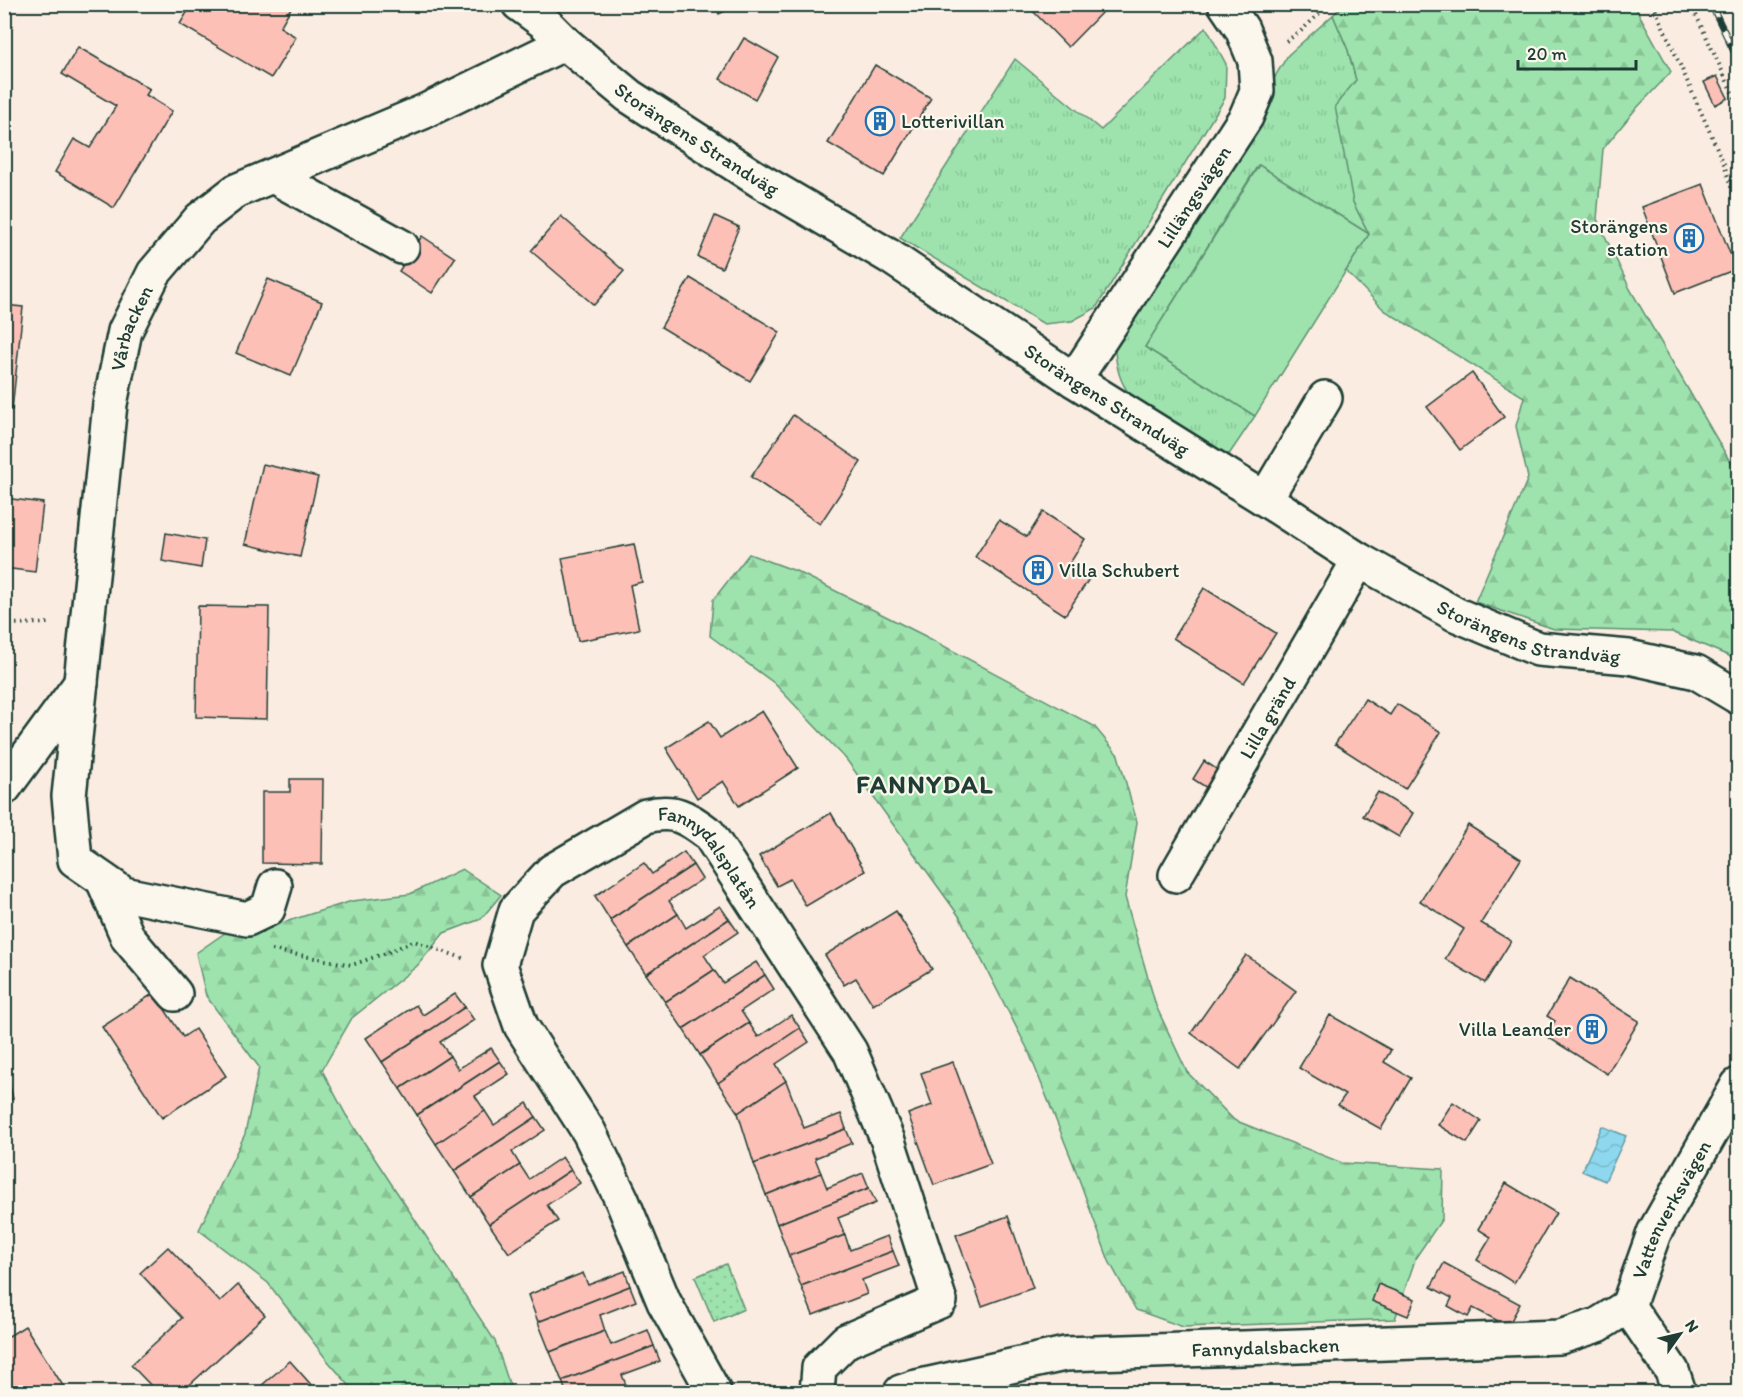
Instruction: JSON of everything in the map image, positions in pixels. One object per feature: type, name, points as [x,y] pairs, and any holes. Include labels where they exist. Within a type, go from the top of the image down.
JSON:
[{"type":"street","name":"Storängens Strandväg","points":[[519,4],[545,23],[565,43],[629,96],[759,180],[889,256],[1074,380],[1265,498],[1359,561],[1455,614],[1539,649],[1629,657],[1696,672],[1738,697]]},
{"type":"street","name":"Lillängsvägen","points":[[1074,380],[1246,117],[1257,91],[1255,61],[1242,29],[1225,4]]},
{"type":"street","name":"Vårbacken","points":[[103,880],[75,860],[69,796],[110,404],[125,331],[154,273],[200,219],[236,191],[423,112],[565,43]]},
{"type":"street","points":[[273,176],[402,247]]},
{"type":"street","points":[[1265,498],[1325,398]]},
{"type":"street","name":"Lilla gränd","points":[[1176,875],[1359,561]]},
{"type":"street","points":[[4,788],[81,683]]},
{"type":"street","name":"Fannydalsplatån","points":[[500,964],[516,910],[552,871],[646,816],[661,812],[676,813],[693,821],[709,834],[850,1051],[888,1141],[940,1301],[846,1341],[819,1368],[817,1392]]},
{"type":"street","points":[[103,880],[124,894],[247,919],[268,909],[275,886]]},
{"type":"street","points":[[103,880],[128,938],[175,994]]},
{"type":"street","points":[[500,964],[521,1026],[589,1132],[622,1200],[664,1302],[714,1392]]},
{"type":"street","name":"Vattenverksvägen","points":[[1628,1306],[1654,1233],[1738,1085]]},
{"type":"street","points":[[1628,1306],[1672,1371],[1679,1392]]},
{"type":"street","name":"Fannydalsbacken","points":[[901,1392],[1065,1354],[1560,1336],[1598,1325],[1628,1306]]},
{"type":"path","points":[[1255,61],[1300,32],[1329,4]]},
{"type":"path","points":[[1653,4],[1724,164],[1738,209]]},
{"type":"path","points":[[1691,4],[1738,105]]},
{"type":"path","points":[[4,624],[88,623]]},
{"type":"path","points":[[262,948],[352,964],[414,941],[461,958],[500,964]]},
{"type":"green space","points":[[1345,4],[1634,5],[1671,72],[1634,111],[1603,149],[1597,219],[1630,289],[1729,460],[1738,469],[1738,665],[1729,656],[1672,632],[1554,629],[1475,602],[1528,478],[1516,426],[1524,397],[1384,310],[1346,271],[1369,234],[1353,202],[1335,106],[1356,80],[1348,50],[1333,15]]},
{"type":"green space","points":[[1333,15],[1348,50],[1356,80],[1353,202],[1369,234],[1258,165],[1145,347],[1255,416],[1226,459],[1158,416],[1133,397],[1126,389],[1117,367],[1114,344],[1268,93],[1288,55]]},
{"type":"green space","points":[[1206,27],[1226,64],[1225,98],[1096,308],[1072,321],[1044,324],[900,238],[1015,59],[1101,130]]},
{"type":"green space","points":[[1259,165],[1369,234],[1255,416],[1145,347]]},
{"type":"green space","points":[[749,554],[796,571],[925,636],[1094,726],[1118,755],[1137,822],[1125,897],[1156,1006],[1187,1072],[1234,1120],[1342,1163],[1443,1169],[1442,1219],[1416,1257],[1395,1319],[1183,1327],[1136,1310],[1109,1261],[1028,1050],[959,916],[846,759],[774,683],[710,636],[713,600]]},
{"type":"green space","points":[[462,869],[501,895],[481,919],[444,933],[417,966],[352,1018],[322,1070],[346,1115],[495,1341],[512,1392],[355,1392],[327,1360],[268,1283],[199,1230],[245,1134],[259,1067],[206,996],[196,953],[232,928],[269,927],[352,901],[410,894]]},
{"type":"green space","points":[[726,1264],[744,1309],[714,1322],[695,1277]]},
{"type":"water","points":[[1602,1126],[1626,1136],[1605,1181],[1582,1171]]},
{"type":"building","points":[[192,4],[236,4],[241,7],[243,4],[285,4],[291,8],[280,27],[296,37],[271,78],[180,24]]},
{"type":"building","points":[[715,4],[739,4],[719,14]]},
{"type":"building","points":[[1026,4],[1101,4],[1105,9],[1068,47]]},
{"type":"building","points":[[744,38],[778,57],[755,99],[720,79]]},
{"type":"building","points":[[78,47],[150,89],[146,95],[172,111],[114,208],[55,172],[74,139],[90,148],[116,106],[62,74]]},
{"type":"building","name":"Lotterivillan","points":[[875,65],[931,98],[884,176],[828,143]]},
{"type":"building","points":[[1717,76],[1728,98],[1715,105],[1704,82]]},
{"type":"building","name":"Storängens station","points":[[1703,184],[1736,269],[1675,293],[1642,207]]},
{"type":"building","points":[[561,216],[624,271],[594,305],[531,251]]},
{"type":"building","points":[[715,216],[739,227],[722,268],[698,257]]},
{"type":"building","points":[[422,236],[455,258],[432,293],[399,271]]},
{"type":"building","points":[[690,278],[780,332],[750,381],[661,327]]},
{"type":"building","points":[[268,279],[322,302],[291,376],[236,353]]},
{"type":"building","points":[[4,305],[23,307],[12,410],[4,409]]},
{"type":"building","points":[[1472,373],[1504,417],[1460,450],[1427,407]]},
{"type":"building","points":[[793,415],[861,462],[820,524],[751,477]]},
{"type":"building","points":[[263,464],[318,477],[300,557],[245,544]]},
{"type":"building","points":[[4,498],[43,503],[35,572],[4,568]]},
{"type":"building","name":"Villa Schubert","points":[[1043,512],[1085,539],[1070,563],[1091,576],[1065,615],[975,557],[999,520],[1027,537]]},
{"type":"building","points":[[166,533],[205,540],[201,568],[162,561]]},
{"type":"building","points":[[634,544],[642,582],[630,585],[639,629],[578,641],[562,558]]},
{"type":"building","points":[[1204,588],[1276,633],[1244,683],[1173,638]]},
{"type":"building","points":[[198,606],[269,607],[267,719],[196,717]]},
{"type":"building","points":[[1365,699],[1390,715],[1397,704],[1441,732],[1405,789],[1335,744]]},
{"type":"building","points":[[762,711],[798,768],[739,806],[723,781],[697,798],[666,748],[709,721],[720,738]]},
{"type":"building","points":[[1204,761],[1218,770],[1207,788],[1193,779]]},
{"type":"building","points":[[290,779],[323,779],[322,864],[262,863],[262,792],[290,792]]},
{"type":"building","points":[[1378,792],[1413,813],[1399,837],[1363,816]]},
{"type":"building","points":[[831,813],[865,871],[806,906],[790,879],[777,886],[759,856]]},
{"type":"building","points":[[1468,825],[1521,859],[1481,923],[1511,941],[1485,983],[1445,959],[1464,929],[1420,901]]},
{"type":"building","points":[[684,852],[693,865],[610,920],[595,896],[644,863],[652,874]]},
{"type":"building","points":[[693,865],[702,879],[669,901],[678,914],[628,947],[610,920]]},
{"type":"building","points":[[720,906],[729,919],[646,974],[628,947],[678,914],[686,928]]},
{"type":"building","points":[[896,911],[932,969],[873,1005],[856,978],[844,985],[825,955]]},
{"type":"building","points":[[729,919],[738,932],[704,955],[714,970],[665,1002],[646,974]]},
{"type":"building","points":[[1246,955],[1296,991],[1240,1069],[1191,1033]]},
{"type":"building","points":[[756,962],[765,975],[683,1029],[665,1002],[714,970],[723,983]]},
{"type":"building","points":[[765,975],[774,989],[741,1011],[749,1023],[700,1055],[683,1029]]},
{"type":"building","name":"Villa Leander","points":[[1570,978],[1639,1021],[1607,1074],[1546,1036],[1555,1021],[1547,1016]]},
{"type":"building","points":[[154,993],[183,1037],[195,1029],[226,1076],[162,1118],[102,1027]]},
{"type":"building","points":[[455,994],[465,1007],[382,1062],[366,1038],[416,1005],[423,1015]]},
{"type":"building","points":[[465,1007],[474,1020],[440,1042],[450,1056],[400,1089],[382,1062]]},
{"type":"building","points":[[791,1015],[800,1028],[718,1083],[700,1055],[749,1023],[758,1037]]},
{"type":"building","points":[[1330,1015],[1391,1050],[1384,1062],[1411,1078],[1381,1129],[1338,1105],[1345,1095],[1299,1068]]},
{"type":"building","points":[[800,1028],[809,1042],[776,1064],[786,1081],[738,1113],[718,1083]]},
{"type":"building","points":[[491,1048],[500,1061],[417,1115],[400,1089],[450,1056],[458,1069]]},
{"type":"building","points":[[500,1061],[509,1074],[475,1096],[485,1111],[436,1144],[417,1115]]},
{"type":"building","points":[[953,1062],[991,1164],[934,1185],[908,1114],[932,1105],[921,1073]]},
{"type":"building","points":[[9,1081],[13,1099],[4,1100],[4,1082]]},
{"type":"building","points":[[786,1081],[804,1128],[841,1114],[846,1129],[754,1164],[738,1113]]},
{"type":"building","points":[[1453,1102],[1481,1121],[1467,1143],[1438,1125]]},
{"type":"building","points":[[527,1103],[536,1117],[454,1171],[436,1144],[485,1111],[494,1125]]},
{"type":"building","points":[[536,1117],[545,1130],[512,1152],[520,1165],[471,1197],[454,1171]]},
{"type":"building","points":[[846,1129],[852,1143],[815,1158],[821,1173],[766,1195],[754,1164]]},
{"type":"building","points":[[562,1157],[571,1170],[489,1224],[471,1197],[520,1165],[529,1179]]},
{"type":"building","points":[[571,1170],[580,1183],[547,1205],[558,1221],[509,1253],[489,1224]]},
{"type":"building","points":[[821,1173],[827,1188],[863,1173],[869,1188],[777,1224],[766,1195]]},
{"type":"building","points":[[1506,1183],[1556,1213],[1514,1283],[1477,1260],[1491,1237],[1478,1229]]},
{"type":"building","points":[[869,1188],[876,1203],[838,1218],[845,1235],[789,1256],[777,1224]]},
{"type":"building","points":[[1008,1216],[1033,1288],[982,1306],[956,1235]]},
{"type":"building","points":[[845,1235],[850,1250],[887,1236],[893,1251],[801,1286],[789,1256]]},
{"type":"building","points":[[168,1247],[220,1302],[238,1285],[265,1315],[182,1392],[157,1392],[131,1365],[182,1318],[140,1273]]},
{"type":"building","points":[[893,1251],[899,1266],[862,1280],[867,1294],[813,1315],[801,1286]]},
{"type":"building","points":[[1444,1263],[1520,1304],[1508,1326],[1473,1308],[1468,1317],[1448,1306],[1452,1298],[1431,1287]]},
{"type":"building","points":[[625,1271],[630,1286],[538,1322],[528,1295],[583,1273],[588,1285]]},
{"type":"building","points":[[1378,1284],[1415,1299],[1408,1316],[1372,1301]]},
{"type":"building","points":[[630,1286],[636,1301],[600,1315],[605,1331],[550,1352],[538,1322]]},
{"type":"building","points":[[25,1326],[67,1392],[4,1392],[4,1339]]},
{"type":"building","points":[[648,1330],[654,1346],[562,1381],[550,1352],[605,1331],[611,1345]]},
{"type":"building","points":[[654,1346],[660,1361],[622,1375],[629,1392],[566,1392],[562,1381]]},
{"type":"building","points":[[290,1361],[314,1388],[309,1392],[254,1392]]},
{"type":"railway","points":[[1711,4],[1738,60]]},
{"type":"place","name":"Lotterivillan","points":[[880,121]]},
{"type":"place","name":"Storängens station","points":[[1689,238]]},
{"type":"place","name":"Villa Schubert","points":[[1038,570]]},
{"type":"place","name":"Villa Leander","points":[[1592,1029]]},
{"type":"district","name":"FANNYDAL","points":[[925,784]]}]
